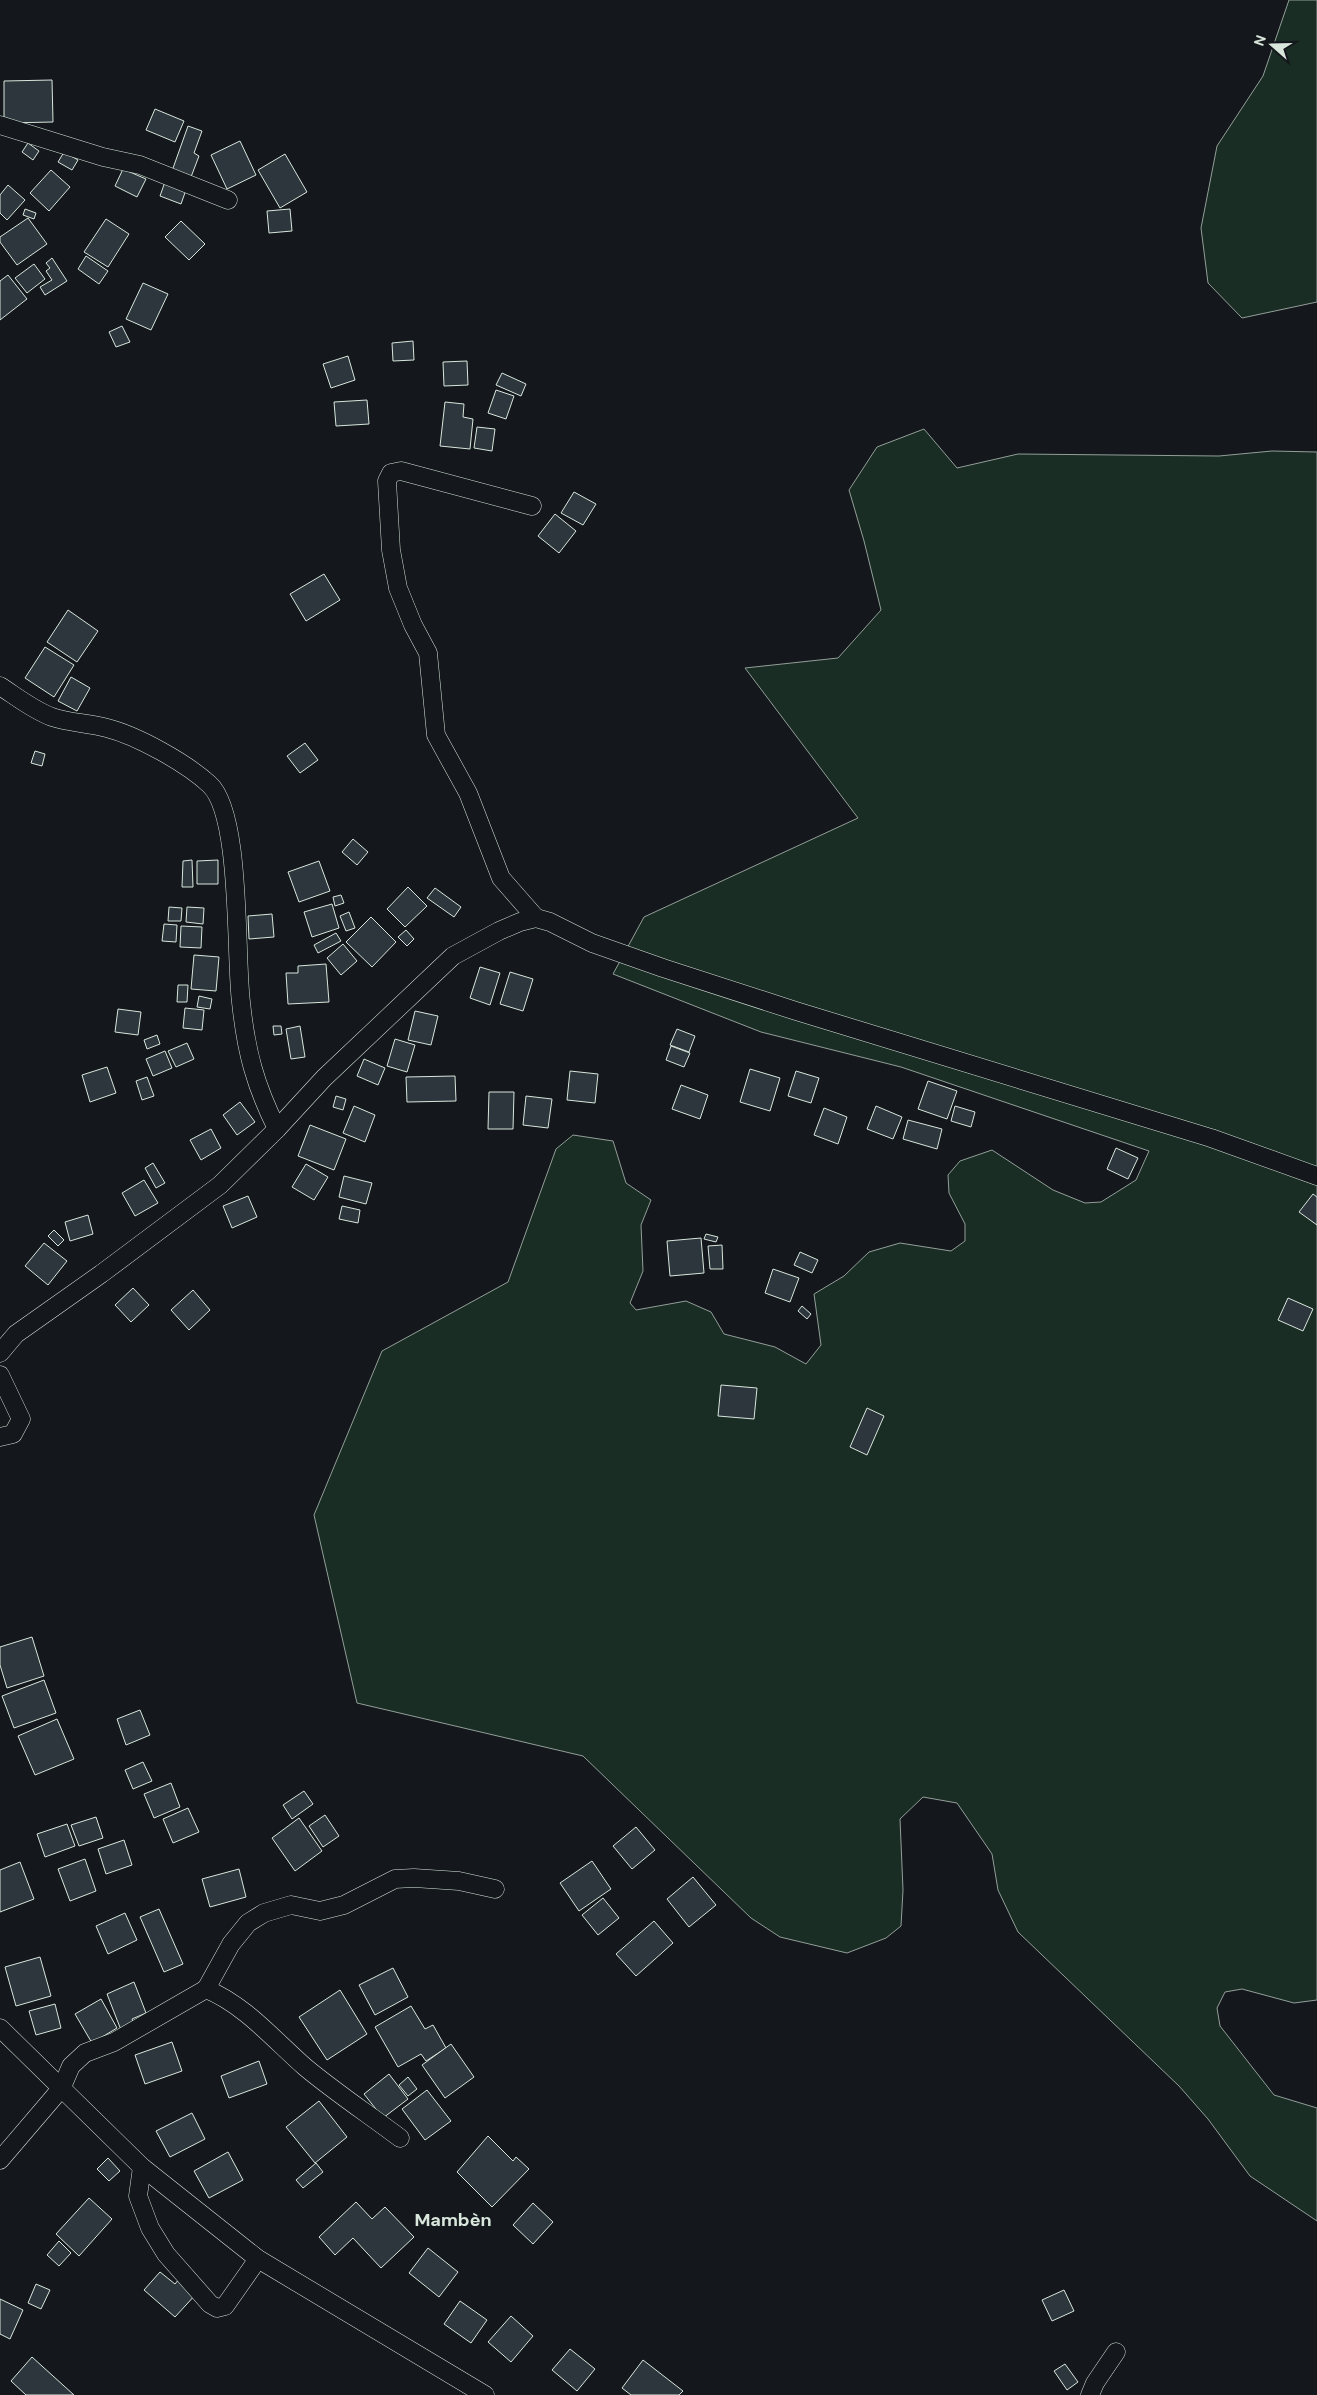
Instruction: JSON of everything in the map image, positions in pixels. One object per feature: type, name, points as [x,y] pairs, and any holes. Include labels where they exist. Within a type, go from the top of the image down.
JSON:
[{"type":"street","points":[[0,125],[102,157],[140,165],[228,200]]},
{"type":"street","points":[[532,506],[401,471],[392,473],[388,481],[391,550],[403,604],[428,652],[436,735],[468,793],[501,878],[536,918]]},
{"type":"street","points":[[0,686],[37,710],[52,717],[83,725],[112,729],[142,740],[186,767],[210,785],[220,797],[231,845],[241,1003],[246,1036],[253,1075],[277,1129]]},
{"type":"street","points":[[0,1353],[16,1334],[101,1274],[220,1185],[277,1129],[324,1078],[453,956],[499,931],[520,922],[536,918],[550,922],[592,943],[681,974],[1211,1138],[1317,1176]]},
{"type":"street","points":[[0,1375],[21,1419],[13,1434],[0,1437]]},
{"type":"street","points":[[0,2160],[62,2087],[71,2066],[85,2053],[114,2042],[206,1988],[230,1944],[248,1923],[264,1913],[291,1905],[320,1911],[344,1905],[395,1879],[414,1878],[459,1881],[495,1889]]},
{"type":"street","points":[[206,1988],[219,1994],[249,2016],[304,2066],[400,2138]]},
{"type":"street","points":[[0,2028],[142,2167],[258,2260],[485,2395]]},
{"type":"street","points":[[142,2167],[138,2196],[150,2228],[166,2254],[210,2304],[218,2308],[226,2306],[258,2260]]},
{"type":"street","points":[[1090,2395],[1116,2352]]},
{"type":"green space","points":[[1289,0],[1317,0],[1317,302],[1242,318],[1208,283],[1201,228],[1217,146],[1263,76]]},
{"type":"green space","points":[[924,429],[957,468],[1018,454],[1219,456],[1272,451],[1317,452],[1317,2000],[1294,2003],[1242,1989],[1225,1992],[1217,2008],[1220,2026],[1274,2095],[1317,2108],[1317,2221],[1250,2176],[1208,2119],[1179,2086],[1018,1932],[998,1890],[992,1854],[957,1803],[923,1797],[900,1819],[903,1890],[901,1926],[886,1938],[847,1953],[780,1937],[751,1918],[583,1756],[357,1703],[314,1515],[382,1351],[508,1282],[556,1149],[573,1135],[613,1141],[626,1183],[651,1200],[641,1225],[643,1271],[630,1303],[636,1310],[686,1301],[711,1312],[724,1334],[775,1347],[806,1364],[821,1345],[814,1294],[844,1276],[869,1252],[900,1243],[951,1251],[965,1241],[965,1224],[949,1193],[948,1175],[960,1161],[992,1150],[1053,1190],[1085,1203],[1101,1202],[1136,1180],[1149,1151],[901,1067],[761,1032],[613,974],[644,917],[858,818],[745,668],[838,658],[881,610],[849,490],[877,447]]},
{"type":"building","points":[[52,80],[53,122],[4,123],[4,81]]},
{"type":"building","points":[[155,109],[184,121],[175,142],[146,130]]},
{"type":"building","points":[[188,126],[202,131],[194,153],[199,156],[191,177],[172,171]]},
{"type":"building","points":[[240,141],[256,175],[227,189],[211,155]]},
{"type":"building","points":[[28,143],[39,151],[33,160],[22,152]]},
{"type":"building","points":[[64,152],[78,160],[72,170],[58,162]]},
{"type":"building","points":[[285,154],[307,192],[280,208],[258,170]]},
{"type":"building","points":[[123,169],[146,179],[137,197],[115,186]]},
{"type":"building","points":[[51,170],[70,187],[49,211],[30,193]]},
{"type":"building","points":[[166,179],[187,187],[181,204],[160,196]]},
{"type":"building","points":[[8,185],[25,200],[7,220],[0,213],[0,195]]},
{"type":"building","points":[[25,209],[36,213],[34,219],[23,215]]},
{"type":"building","points":[[290,209],[292,231],[269,233],[267,211]]},
{"type":"building","points":[[28,218],[47,244],[17,265],[0,242],[0,237]]},
{"type":"building","points":[[106,219],[129,234],[108,267],[84,252]]},
{"type":"building","points":[[181,221],[205,244],[189,260],[165,237]]},
{"type":"building","points":[[86,256],[108,271],[99,284],[78,269]]},
{"type":"building","points":[[52,258],[67,281],[45,295],[40,287],[52,280],[46,271],[50,268],[46,263]]},
{"type":"building","points":[[34,264],[45,279],[27,293],[15,278]]},
{"type":"building","points":[[8,275],[27,299],[0,320],[0,281]]},
{"type":"building","points":[[143,283],[168,294],[151,330],[126,319]]},
{"type":"building","points":[[122,326],[130,342],[116,347],[109,332]]},
{"type":"building","points":[[413,341],[414,360],[393,361],[392,343]]},
{"type":"building","points":[[348,356],[355,380],[331,388],[323,364]]},
{"type":"building","points":[[467,361],[468,385],[444,386],[443,362]]},
{"type":"building","points":[[502,373],[526,384],[521,396],[496,385]]},
{"type":"building","points":[[496,390],[514,396],[506,419],[488,413]]},
{"type":"building","points":[[367,400],[369,424],[336,426],[334,402]]},
{"type":"building","points":[[445,402],[464,404],[463,417],[473,419],[470,449],[440,446]]},
{"type":"building","points":[[477,427],[495,429],[492,451],[474,448]]},
{"type":"building","points":[[574,492],[596,504],[583,525],[561,513]]},
{"type":"building","points":[[555,514],[576,531],[559,553],[538,536]]},
{"type":"building","points":[[324,574],[340,600],[306,621],[290,594]]},
{"type":"building","points":[[68,610],[98,631],[77,662],[47,642]]},
{"type":"building","points":[[45,647],[74,665],[54,697],[25,678]]},
{"type":"building","points":[[71,677],[90,688],[77,711],[58,701]]},
{"type":"building","points":[[305,743],[318,760],[300,773],[287,756]]},
{"type":"building","points":[[35,751],[45,754],[42,766],[31,763]]},
{"type":"building","points":[[353,839],[368,852],[357,865],[342,852]]},
{"type":"building","points":[[192,860],[193,887],[182,887],[183,861]]},
{"type":"building","points":[[218,860],[218,884],[197,884],[197,861]]},
{"type":"building","points":[[319,861],[330,891],[299,902],[288,872]]},
{"type":"building","points":[[408,887],[427,906],[405,927],[387,909]]},
{"type":"building","points":[[435,888],[461,907],[454,917],[427,898]]},
{"type":"building","points":[[341,895],[344,903],[335,906],[333,897]]},
{"type":"building","points":[[332,904],[339,928],[312,937],[304,912]]},
{"type":"building","points":[[169,907],[182,908],[181,921],[168,921]]},
{"type":"building","points":[[187,907],[204,908],[203,924],[186,922]]},
{"type":"building","points":[[349,912],[355,928],[346,931],[340,916]]},
{"type":"building","points":[[272,914],[274,937],[249,939],[248,916]]},
{"type":"building","points":[[371,917],[396,942],[372,967],[346,942]]},
{"type":"building","points":[[164,924],[177,925],[176,942],[162,941]]},
{"type":"building","points":[[181,926],[202,927],[201,948],[180,947]]},
{"type":"building","points":[[406,930],[414,939],[407,946],[398,937]]},
{"type":"building","points":[[336,933],[341,941],[318,953],[314,945]]},
{"type":"building","points":[[343,944],[357,961],[341,975],[327,958]]},
{"type":"building","points":[[194,955],[219,957],[216,991],[191,989]]},
{"type":"building","points":[[326,964],[329,1002],[288,1004],[286,973],[298,973],[298,966]]},
{"type":"building","points":[[480,967],[500,973],[490,1005],[470,998]]},
{"type":"building","points":[[510,972],[533,979],[523,1011],[500,1004]]},
{"type":"building","points":[[178,985],[188,985],[187,1002],[177,1002]]},
{"type":"building","points":[[199,996],[212,999],[210,1009],[197,1007]]},
{"type":"building","points":[[185,1008],[204,1010],[202,1030],[183,1028]]},
{"type":"building","points":[[118,1009],[141,1012],[138,1035],[115,1032]]},
{"type":"building","points":[[415,1011],[438,1016],[431,1045],[408,1040]]},
{"type":"building","points":[[273,1026],[281,1026],[282,1034],[274,1035]]},
{"type":"building","points":[[300,1026],[305,1057],[291,1059],[286,1029]]},
{"type":"building","points":[[677,1029],[695,1036],[689,1052],[670,1045]]},
{"type":"building","points":[[157,1035],[160,1044],[147,1049],[144,1040]]},
{"type":"building","points":[[395,1039],[415,1045],[407,1072],[387,1066]]},
{"type":"building","points":[[187,1043],[194,1059],[176,1067],[168,1051]]},
{"type":"building","points":[[671,1046],[690,1053],[684,1067],[666,1060]]},
{"type":"building","points":[[165,1051],[172,1068],[153,1076],[146,1059]]},
{"type":"building","points":[[364,1059],[385,1068],[378,1085],[357,1076]]},
{"type":"building","points":[[107,1067],[116,1093],[90,1102],[82,1075]]},
{"type":"building","points":[[750,1069],[780,1078],[770,1111],[740,1102]]},
{"type":"building","points":[[570,1071],[598,1074],[595,1103],[567,1100]]},
{"type":"building","points":[[796,1071],[819,1078],[811,1103],[788,1096]]},
{"type":"building","points":[[455,1076],[456,1101],[407,1102],[406,1077]]},
{"type":"building","points":[[147,1077],[154,1096],[142,1100],[136,1081]]},
{"type":"building","points":[[928,1081],[957,1091],[947,1119],[918,1109]]},
{"type":"building","points":[[681,1085],[708,1095],[700,1119],[672,1109]]},
{"type":"building","points":[[489,1092],[514,1092],[513,1129],[488,1129]]},
{"type":"building","points":[[336,1096],[346,1099],[343,1110],[333,1107]]},
{"type":"building","points":[[526,1096],[552,1099],[548,1128],[523,1125]]},
{"type":"building","points":[[240,1102],[255,1122],[237,1135],[223,1115]]},
{"type":"building","points":[[354,1106],[375,1115],[365,1142],[343,1133]]},
{"type":"building","points":[[876,1106],[902,1117],[893,1139],[867,1129]]},
{"type":"building","points":[[955,1106],[975,1112],[971,1127],[951,1121]]},
{"type":"building","points":[[824,1108],[847,1117],[838,1144],[814,1135]]},
{"type":"building","points":[[908,1120],[942,1129],[937,1149],[903,1139]]},
{"type":"building","points":[[310,1125],[346,1139],[334,1170],[298,1156]]},
{"type":"building","points":[[211,1129],[221,1148],[201,1160],[190,1140]]},
{"type":"building","points":[[1116,1148],[1138,1158],[1128,1179],[1107,1169]]},
{"type":"building","points":[[153,1163],[165,1183],[156,1188],[145,1168]]},
{"type":"building","points":[[306,1164],[328,1177],[314,1200],[292,1187]]},
{"type":"building","points":[[344,1176],[372,1183],[366,1204],[339,1197]]},
{"type":"building","points":[[144,1180],[158,1203],[135,1216],[122,1193]]},
{"type":"building","points":[[1313,1194],[1317,1197],[1317,1225],[1299,1212]]},
{"type":"building","points":[[248,1196],[257,1217],[232,1228],[223,1206]]},
{"type":"building","points":[[342,1206],[360,1210],[358,1223],[339,1219]]},
{"type":"building","points":[[88,1215],[93,1234],[70,1241],[65,1222]]},
{"type":"building","points":[[54,1230],[64,1240],[58,1246],[48,1236]]},
{"type":"building","points":[[706,1234],[718,1237],[716,1242],[704,1239]]},
{"type":"building","points":[[701,1238],[704,1273],[670,1276],[667,1241]]},
{"type":"building","points":[[44,1243],[67,1261],[48,1285],[25,1266]]},
{"type":"building","points":[[722,1245],[723,1269],[710,1269],[708,1246]]},
{"type":"building","points":[[800,1252],[818,1260],[812,1273],[794,1265]]},
{"type":"building","points":[[773,1269],[799,1278],[790,1302],[765,1293]]},
{"type":"building","points":[[133,1288],[149,1305],[131,1322],[115,1305]]},
{"type":"building","points":[[193,1290],[210,1310],[189,1330],[171,1310]]},
{"type":"building","points":[[1288,1298],[1313,1309],[1303,1331],[1278,1320]]},
{"type":"building","points":[[802,1306],[811,1314],[807,1319],[798,1311]]},
{"type":"building","points":[[721,1385],[757,1388],[754,1419],[718,1416]]},
{"type":"building","points":[[867,1408],[884,1416],[867,1455],[850,1447]]},
{"type":"building","points":[[32,1637],[44,1676],[7,1688],[0,1665],[0,1647]]},
{"type":"building","points":[[44,1680],[56,1713],[14,1728],[2,1696]]},
{"type":"building","points":[[140,1710],[150,1735],[126,1745],[117,1719]]},
{"type":"building","points":[[57,1719],[74,1759],[35,1775],[18,1736]]},
{"type":"building","points":[[143,1762],[152,1781],[133,1789],[125,1770]]},
{"type":"building","points":[[171,1783],[180,1807],[154,1818],[144,1794]]},
{"type":"building","points":[[304,1791],[313,1804],[292,1819],[283,1805]]},
{"type":"building","points":[[188,1808],[199,1832],[173,1843],[163,1819]]},
{"type":"building","points":[[325,1815],[339,1836],[323,1847],[309,1826]]},
{"type":"building","points":[[96,1817],[103,1838],[79,1846],[71,1825]]},
{"type":"building","points":[[299,1818],[322,1851],[295,1871],[272,1838]]},
{"type":"building","points":[[67,1824],[75,1846],[45,1857],[37,1834]]},
{"type":"building","points":[[636,1827],[655,1850],[632,1869],[613,1846]]},
{"type":"building","points":[[124,1840],[132,1865],[106,1874],[98,1849]]},
{"type":"building","points":[[85,1859],[96,1891],[70,1901],[58,1869]]},
{"type":"building","points":[[592,1861],[611,1889],[579,1911],[560,1883]]},
{"type":"building","points":[[20,1862],[34,1899],[0,1912],[0,1870]]},
{"type":"building","points":[[239,1869],[246,1897],[210,1907],[202,1879]]},
{"type":"building","points":[[693,1877],[716,1905],[689,1927],[667,1899]]},
{"type":"building","points":[[603,1898],[619,1918],[598,1935],[582,1915]]},
{"type":"building","points":[[159,1909],[183,1964],[164,1972],[140,1917]]},
{"type":"building","points":[[125,1913],[137,1940],[108,1954],[96,1926]]},
{"type":"building","points":[[654,1921],[673,1943],[636,1976],[616,1954]]},
{"type":"building","points":[[40,1957],[51,1996],[16,2006],[5,1967]]},
{"type":"building","points":[[393,1968],[408,1997],[375,2015],[359,1985]]},
{"type":"building","points":[[134,1982],[146,2013],[132,2019],[134,2025],[121,2030],[107,1994]]},
{"type":"building","points":[[340,1990],[367,2034],[327,2060],[299,2017]]},
{"type":"building","points":[[101,1999],[117,2028],[92,2043],[75,2014]]},
{"type":"building","points":[[55,2004],[61,2028],[36,2035],[29,2011]]},
{"type":"building","points":[[411,2006],[425,2029],[433,2025],[446,2048],[426,2061],[421,2054],[398,2067],[375,2027]]},
{"type":"building","points":[[172,2042],[182,2071],[145,2084],[135,2055]]},
{"type":"building","points":[[451,2044],[474,2077],[445,2098],[422,2065]]},
{"type":"building","points":[[259,2061],[267,2084],[229,2098],[221,2076]]},
{"type":"building","points":[[389,2074],[408,2099],[383,2118],[364,2094]]},
{"type":"building","points":[[408,2077],[417,2089],[408,2096],[399,2085]]},
{"type":"building","points":[[427,2090],[451,2121],[425,2140],[402,2109]]},
{"type":"building","points":[[319,2101],[347,2137],[315,2163],[286,2127]]},
{"type":"building","points":[[192,2113],[205,2139],[170,2157],[156,2131]]},
{"type":"building","points":[[488,2136],[513,2161],[516,2157],[529,2169],[492,2207],[457,2172]]},
{"type":"building","points":[[228,2152],[243,2180],[209,2198],[194,2171]]},
{"type":"building","points":[[108,2158],[120,2171],[109,2181],[97,2169]]},
{"type":"building","points":[[316,2163],[323,2172],[303,2188],[296,2180]]},
{"type":"building","points":[[89,2198],[112,2219],[79,2256],[56,2234]]},
{"type":"building","points":[[356,2202],[372,2219],[385,2207],[414,2237],[381,2268],[353,2238],[335,2255],[319,2237]]},
{"type":"building","points":[[533,2203],[553,2222],[533,2244],[513,2225]]},
{"type":"building","points":[[59,2241],[71,2253],[59,2266],[47,2255]]},
{"type":"building","points":[[428,2248],[458,2272],[439,2297],[409,2273]]},
{"type":"building","points":[[160,2272],[175,2284],[180,2278],[197,2293],[175,2317],[144,2290]]},
{"type":"building","points":[[36,2284],[50,2290],[41,2309],[28,2303]]},
{"type":"building","points":[[1064,2290],[1074,2311],[1052,2321],[1042,2300]]},
{"type":"building","points":[[0,2299],[23,2310],[10,2339],[0,2334]]},
{"type":"building","points":[[460,2301],[487,2320],[471,2343],[444,2324]]},
{"type":"building","points":[[511,2316],[533,2336],[511,2362],[488,2342]]},
{"type":"building","points":[[570,2349],[595,2369],[577,2391],[552,2370]]},
{"type":"building","points":[[32,2357],[74,2395],[26,2395],[11,2381]]},
{"type":"building","points":[[643,2360],[683,2391],[679,2395],[631,2395],[622,2388]]},
{"type":"building","points":[[1065,2364],[1078,2382],[1067,2390],[1054,2371]]},
{"type":"district","name":"Mambèn","points":[[453,2220]]}]
